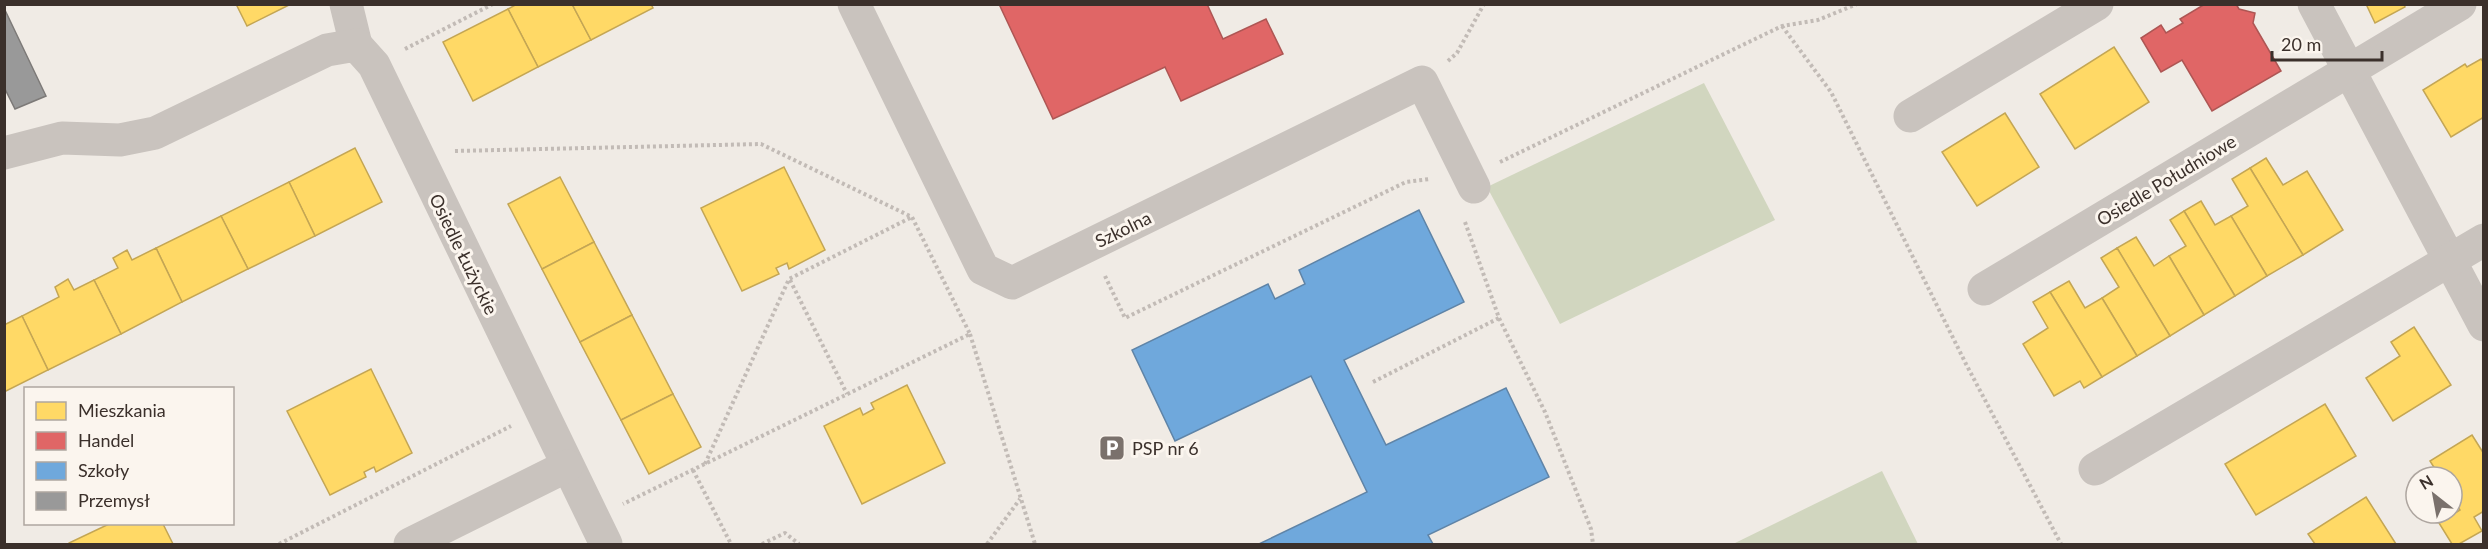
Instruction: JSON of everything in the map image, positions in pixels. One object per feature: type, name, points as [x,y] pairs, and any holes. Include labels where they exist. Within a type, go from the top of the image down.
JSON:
[{"type":"street","name":"Osiedle Łużyckie","points":[[346,4],[365,55],[415,152],[599,532]]},
{"type":"street","name":"Szkolna","points":[[854,4],[983,269],[1012,283],[1422,82]]},
{"type":"street","points":[[1910,116],[2097,4]]},
{"type":"street","points":[[2314,4],[2484,325]]},
{"type":"street","name":"Osiedle Południowe","points":[[1984,289],[2460,4]]},
{"type":"street","points":[[4,153],[62,138],[120,140],[155,133],[327,50],[365,55]]},
{"type":"street","points":[[1422,82],[1471,182]]},
{"type":"street","points":[[2095,469],[2484,240]]},
{"type":"street","points":[[410,544],[567,466]]},
{"type":"path","points":[[365,55],[493,4]]},
{"type":"path","points":[[1422,82],[1457,53],[1484,4]]},
{"type":"path","points":[[1091,245],[1125,318],[1406,182],[1449,176],[1471,182],[1782,26],[1818,20],[1857,4]]},
{"type":"path","points":[[1782,26],[1831,92],[1966,364],[2061,544]]},
{"type":"path","points":[[415,152],[761,144],[912,216],[970,334],[1035,544]]},
{"type":"path","points":[[705,464],[789,279],[912,216]]},
{"type":"path","points":[[1464,218],[1499,318],[1545,412],[1591,529],[1593,544]]},
{"type":"path","points":[[789,279],[847,394]]},
{"type":"path","points":[[1373,382],[1499,318]]},
{"type":"path","points":[[599,532],[693,470],[970,334]]},
{"type":"path","points":[[279,544],[540,411]]},
{"type":"path","points":[[693,470],[730,544]]},
{"type":"path","points":[[987,544],[1021,499]]},
{"type":"path","points":[[762,544],[785,533],[799,544]]},
{"type":"green space","points":[[1704,83],[1775,220],[1560,324],[1487,187]]},
{"type":"green space","points":[[1882,471],[1918,544],[1733,544]]},
{"type":"building: Mieszkania","points":[[236,4],[291,4],[247,26]]},
{"type":"building: Mieszkania","points":[[517,4],[572,4],[591,40],[538,67],[508,9]]},
{"type":"building: Mieszkania","points":[[572,4],[651,4],[653,8],[591,40]]},
{"type":"building: Mieszkania","points":[[2366,4],[2404,4],[2405,7],[2375,23]]},
{"type":"building: Mieszkania","points":[[508,9],[538,67],[473,101],[443,42]]},
{"type":"building: Mieszkania","points":[[2114,47],[2149,102],[2075,149],[2040,94]]},
{"type":"building: Mieszkania","points":[[2481,59],[2484,63],[2484,117],[2451,137],[2423,90],[2465,64],[2467,67]]},
{"type":"building: Mieszkania","points":[[2005,113],[2039,167],[1977,206],[1942,152]]},
{"type":"building: Mieszkania","points":[[355,148],[382,202],[315,236],[289,182]]},
{"type":"building: Mieszkania","points":[[2266,158],[2283,185],[2307,171],[2343,230],[2303,255],[2250,168]]},
{"type":"building: Mieszkania","points":[[784,167],[825,250],[789,269],[787,263],[776,268],[779,274],[742,291],[701,208]]},
{"type":"building: Mieszkania","points":[[2250,168],[2303,255],[2267,276],[2231,216],[2248,206],[2232,179]]},
{"type":"building: Mieszkania","points":[[560,177],[594,242],[542,269],[508,204]]},
{"type":"building: Mieszkania","points":[[289,182],[315,236],[248,269],[221,216]]},
{"type":"building: Mieszkania","points":[[2201,201],[2215,225],[2231,216],[2267,276],[2235,296],[2184,211]]},
{"type":"building: Mieszkania","points":[[2184,211],[2235,296],[2204,315],[2169,256],[2186,246],[2170,220]]},
{"type":"building: Mieszkania","points":[[221,216],[248,269],[182,302],[156,248]]},
{"type":"building: Mieszkania","points":[[2136,237],[2154,266],[2169,256],[2204,315],[2170,336],[2117,248]]},
{"type":"building: Mieszkania","points":[[594,242],[632,315],[580,342],[542,269]]},
{"type":"building: Mieszkania","points":[[156,248],[182,302],[121,334],[94,280],[118,268],[113,258],[127,250],[132,260]]},
{"type":"building: Mieszkania","points":[[2117,248],[2170,336],[2137,356],[2102,298],[2119,287],[2101,258]]},
{"type":"building: Mieszkania","points":[[68,279],[74,290],[94,280],[121,334],[48,370],[22,316],[59,297],[55,287]]},
{"type":"building: Mieszkania","points":[[2069,281],[2085,308],[2102,298],[2137,356],[2102,377],[2050,292]]},
{"type":"building: Mieszkania","points":[[2050,292],[2102,377],[2084,388],[2080,381],[2054,396],[2023,344],[2048,328],[2033,302]]},
{"type":"building: Mieszkania","points":[[632,315],[673,394],[621,420],[580,342]]},
{"type":"building: Mieszkania","points":[[22,316],[48,370],[4,392],[4,325]]},
{"type":"building: Mieszkania","points":[[2414,327],[2451,385],[2393,421],[2366,378],[2400,356],[2391,342]]},
{"type":"building: Mieszkania","points":[[371,369],[412,453],[376,472],[374,467],[364,472],[366,477],[330,495],[287,411]]},
{"type":"building: Mieszkania","points":[[907,385],[945,463],[862,504],[824,426],[860,408],[863,415],[874,409],[871,403]]},
{"type":"building: Mieszkania","points":[[673,394],[701,447],[649,474],[621,420]]},
{"type":"building: Mieszkania","points":[[2325,404],[2356,456],[2256,515],[2225,464]]},
{"type":"building: Mieszkania","points":[[2472,435],[2484,454],[2484,511],[2474,517],[2482,531],[2459,544],[2452,544],[2440,525],[2464,525],[2464,465],[2432,465],[2430,461]]},
{"type":"building: Mieszkania","points":[[2366,497],[2396,544],[2315,544],[2308,534]]},
{"type":"building: Mieszkania","points":[[107,525],[164,525],[173,544],[69,544]]},
{"type":"building: Handel","points":[[999,4],[1207,4],[1223,39],[1266,19],[1283,54],[1181,101],[1165,67],[1053,119]]},
{"type":"building: Handel","points":[[2205,4],[2236,4],[2239,9],[2255,13],[2253,23],[2281,71],[2212,111],[2182,60],[2161,72],[2141,38],[2161,25],[2166,33],[2183,23],[2180,19]]},
{"type":"building: Szkoły","points":[[1419,210],[1464,302],[1344,360],[1386,445],[1506,388],[1549,477],[1428,535],[1433,544],[1259,544],[1367,492],[1311,376],[1175,441],[1132,350],[1268,284],[1275,299],[1305,284],[1299,270]]},
{"type":"building: Przemysł","points":[[4,8],[46,96],[15,109],[4,87]]},
{"type":"place","name":"PSP nr 6","points":[[1112,448]]}]
